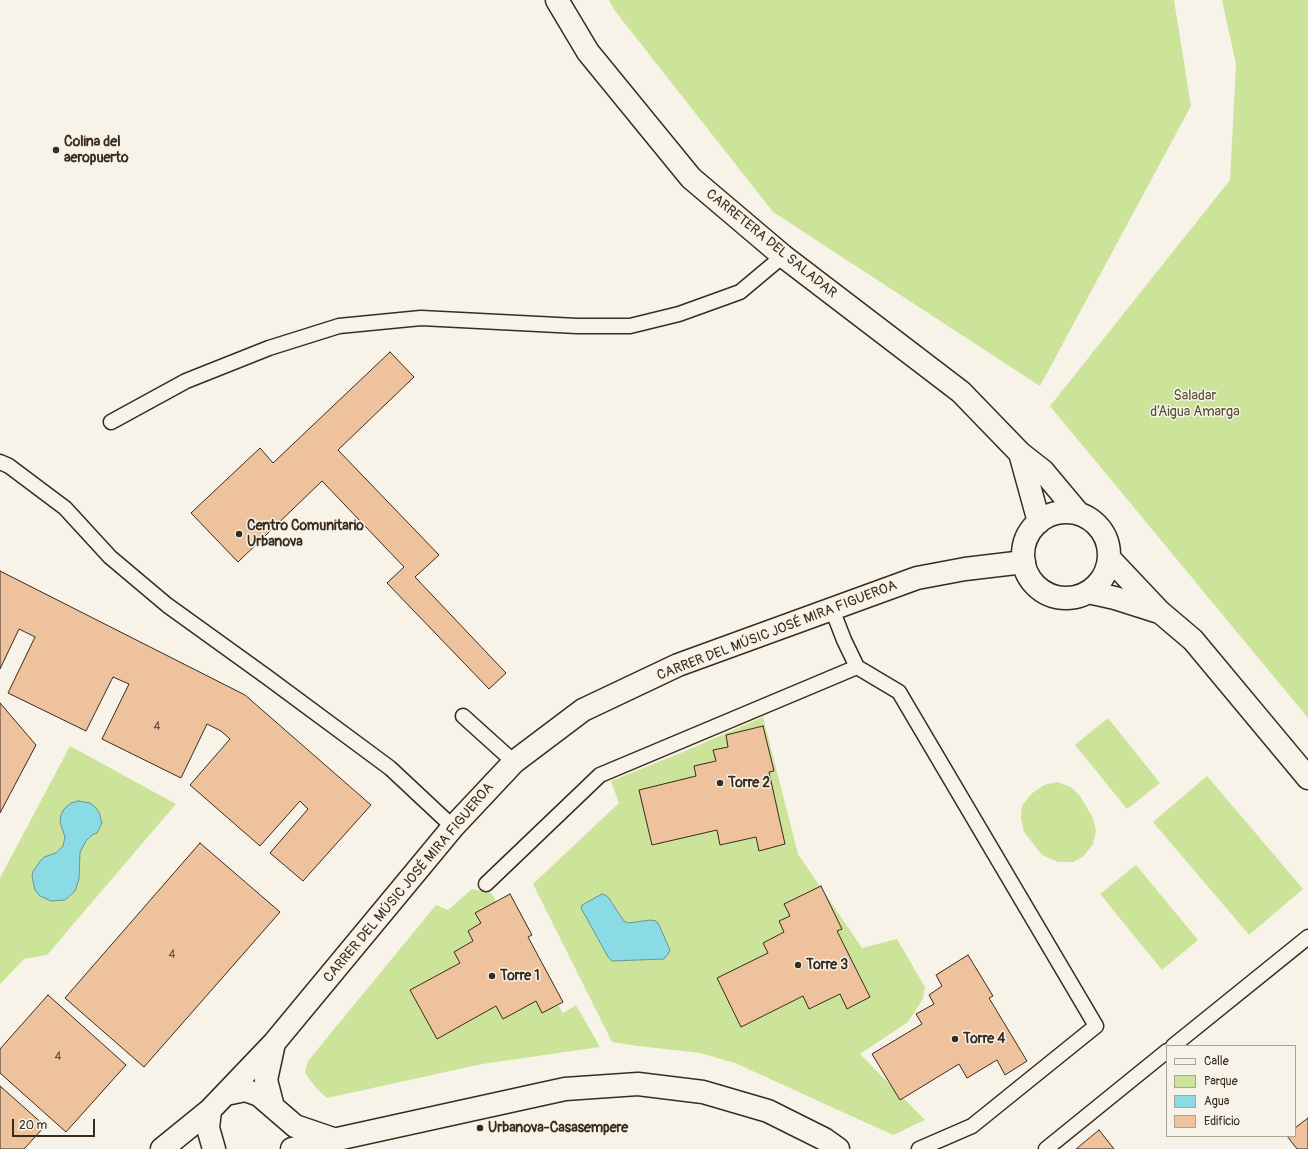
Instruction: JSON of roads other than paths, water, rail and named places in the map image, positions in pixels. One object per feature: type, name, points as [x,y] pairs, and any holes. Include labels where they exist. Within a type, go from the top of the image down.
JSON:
[{"type":"street","name":"CARRETERA DEL SALADAR","points":[[557,0],[588,52],[691,178],[783,256],[961,392],[1020,453],[1043,471],[1079,514]]},
{"type":"street","name":"CARRETERA DEL SALADAR","points":[[1020,453],[1039,522]]},
{"type":"street","points":[[1065,512],[1079,514],[1092,520],[1102,531],[1108,544],[1109,558],[1106,571],[1098,583],[1088,592],[1075,597],[1061,598],[1047,594],[1036,586],[1028,575],[1024,562],[1024,547],[1029,533],[1039,522],[1051,514],[1065,512]]},
{"type":"street","points":[[1109,558],[1160,612],[1193,640],[1308,778]]},
{"type":"street","name":"CARRER DEL MÚSIC JOSÉ MIRA FIGUEROA","points":[[162,1149],[210,1110],[274,1043],[453,827],[514,762],[583,710],[678,665],[917,578],[965,569],[1024,562]]},
{"type":"street","points":[[1088,592],[1115,598],[1160,612]]},
{"type":"street","name":"CARRER DEL MÚSIC JOSÉ MIRA FIGUEROA","points":[[273,1108],[266,1080],[274,1043]]},
{"type":"street","points":[[292,1149],[565,1089],[638,1084],[703,1092],[768,1111],[824,1139],[838,1149]]},
{"type":"street","points":[[226,1094],[245,1090],[259,1095],[295,1126],[334,1139]]},
{"type":"street","points":[[210,1110],[208,1128],[214,1149]]},
{"type":"lane","points":[[111,422],[186,381],[269,348],[339,326],[421,318],[577,326],[630,326],[679,314],[740,292],[783,256]]},
{"type":"lane","points":[[0,462],[9,466],[65,508],[110,557],[167,605],[268,677],[390,768],[453,827]]},
{"type":"lane","points":[[832,609],[844,640],[857,667],[899,692],[1096,1026],[972,1126],[919,1149]]},
{"type":"lane","points":[[486,884],[600,775],[857,667]]},
{"type":"lane","points":[[463,716],[514,762]]},
{"type":"lane","points":[[1174,1045],[1308,937]]},
{"type":"lane","points":[[1046,1149],[1166,1052]]},
{"type":"water","points":[[78,801],[90,803],[95,807],[99,812],[102,823],[97,833],[92,835],[86,841],[80,852],[79,879],[75,891],[65,900],[51,901],[40,896],[35,890],[32,877],[33,871],[44,857],[56,853],[63,846],[65,837],[60,822],[61,815],[64,809],[71,803]]},
{"type":"water","points":[[602,894],[608,897],[624,921],[628,923],[651,920],[656,921],[670,950],[664,959],[612,961],[608,957],[581,908],[582,905]]},
{"type":"place","name":"Colina del aeropuerto","points":[[56,150]]},
{"type":"place","name":"Centro Comunitario Urbanova","points":[[239,534]]},
{"type":"place","name":"Torre 2","points":[[720,783]]},
{"type":"place","name":"Torre 3","points":[[798,965]]},
{"type":"place","name":"Torre 1","points":[[492,976]]},
{"type":"place","name":"Torre 4","points":[[955,1039]]},
{"type":"place","name":"Urbanova-Casasempere","points":[[480,1128]]},
{"type":"park label","name":"Saladar d’Aigua Amarga","points":[[1195,404]]}]
